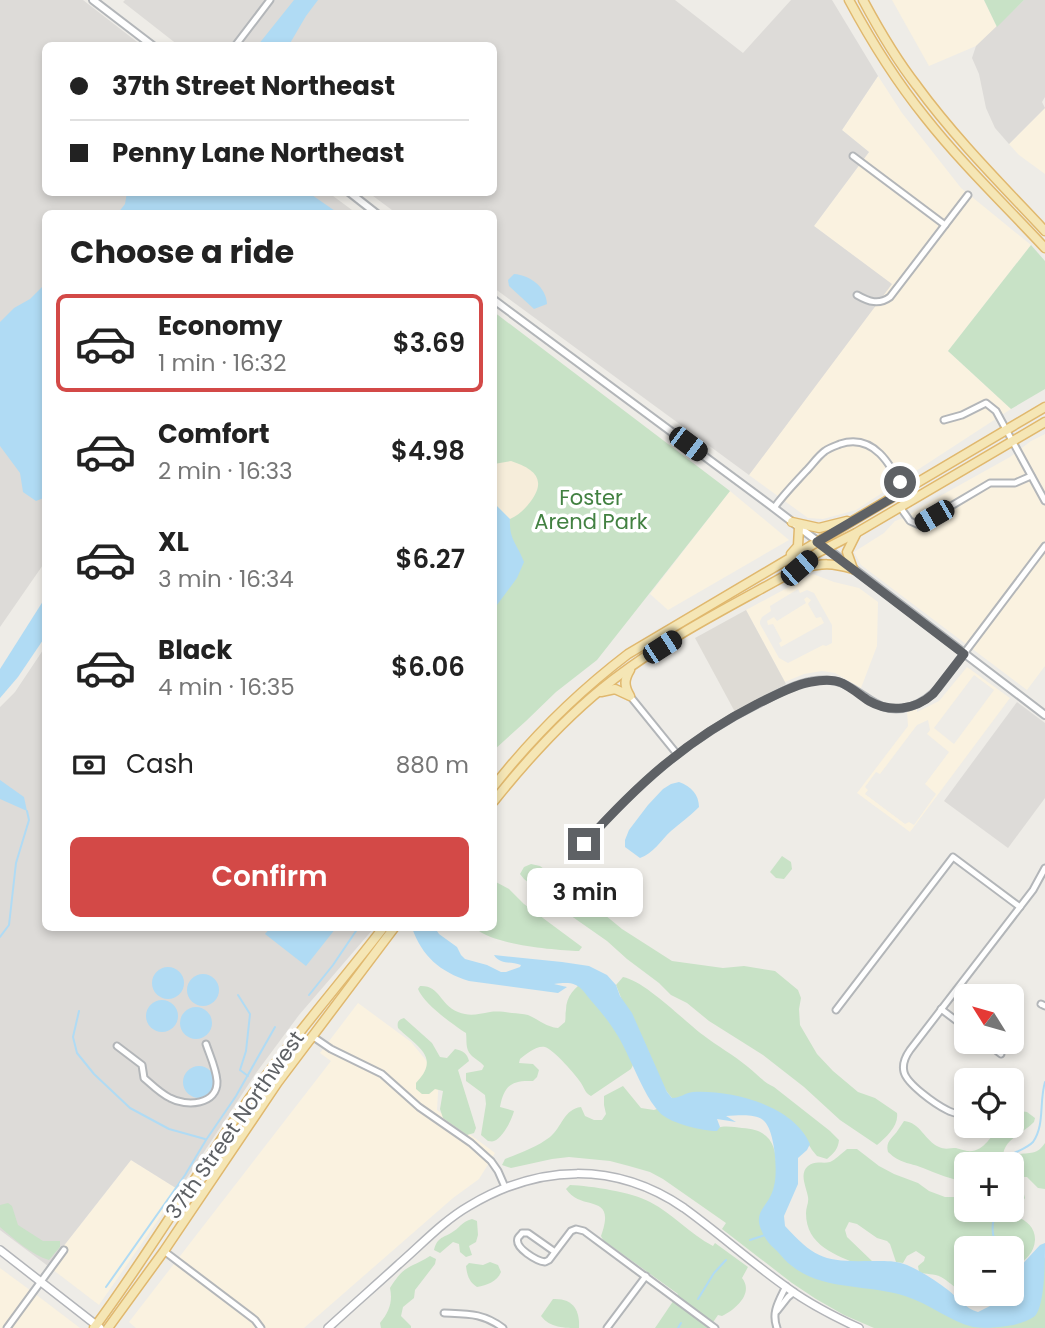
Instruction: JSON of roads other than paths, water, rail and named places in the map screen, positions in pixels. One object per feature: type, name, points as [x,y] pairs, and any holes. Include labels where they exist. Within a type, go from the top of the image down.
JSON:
[{"type":"main road","points":[[849,0],[883,58],[926,118],[1045,248]]},
{"type":"main road","points":[[863,0],[902,65],[938,114],[1045,231]]},
{"type":"main road","points":[[497,782],[539,732],[606,670],[644,643],[1044,407]]},
{"type":"main road","points":[[497,797],[549,736],[614,679],[649,655],[799,568],[817,553],[900,508],[1045,422]]},
{"type":"main road","points":[[792,522],[820,528],[853,520]]},
{"type":"main road","points":[[783,562],[798,546],[799,528]]},
{"type":"main road","points":[[853,569],[847,552],[856,533]]},
{"type":"main road","points":[[799,568],[824,563],[853,569]]},
{"type":"main road","points":[[630,696],[625,688],[626,677],[633,667],[649,655]]},
{"type":"main road","points":[[598,692],[615,689],[630,696]]},
{"type":"main road","name":"37th Street Northwest","points":[[97,1327],[248,1101],[301,1029],[387,931]]},
{"type":"main road","name":"37th Street Northwest","points":[[108,1328],[388,931]]},
{"type":"main road","points":[[248,1101],[260,1109]]},
{"type":"main road","points":[[328,1328],[445,1223],[467,1207],[505,1188],[536,1177],[567,1173],[593,1174],[630,1183],[661,1195],[683,1208],[794,1292],[827,1313],[859,1328]]},
{"type":"main road","points":[[0,1250],[97,1327]]},
{"type":"street","points":[[93,0],[148,42]]},
{"type":"street","points":[[238,42],[270,0]]},
{"type":"street","points":[[853,156],[945,225]]},
{"type":"street","points":[[858,295],[878,303],[890,297],[968,195]]},
{"type":"street","points":[[354,196],[372,210]]},
{"type":"street","points":[[497,302],[774,508],[1045,715]]},
{"type":"street","points":[[944,420],[962,415],[986,403],[996,411],[1045,501]]},
{"type":"street","points":[[774,508],[825,451],[849,442],[872,447],[881,454],[888,461],[904,491]]},
{"type":"street","points":[[900,508],[910,521],[919,525],[990,483],[1015,483],[1031,476]]},
{"type":"street","points":[[584,844],[638,787],[677,754],[739,713],[795,686],[828,680],[842,683],[868,700],[892,709],[908,708],[922,702],[933,694],[1045,546]]},
{"type":"street","points":[[630,696],[677,754]]},
{"type":"street","points":[[836,1010],[953,857],[1020,907]]},
{"type":"street","points":[[954,1113],[910,1083],[903,1069],[906,1055],[1020,907],[1045,868]]},
{"type":"street","points":[[941,1009],[954,1019]]},
{"type":"street","points":[[312,1036],[331,1049],[382,1074],[419,1107],[471,1143],[491,1161],[505,1188]]},
{"type":"street","points":[[117,1046],[142,1065],[144,1078],[169,1098],[200,1103],[214,1093],[217,1083],[206,1044]]},
{"type":"street","points":[[555,1252],[528,1233],[522,1233],[518,1239],[521,1248],[541,1262],[547,1262],[555,1252],[571,1231],[584,1231],[715,1328]]},
{"type":"street","points":[[7,1328],[64,1250]]},
{"type":"street","points":[[164,1251],[261,1328]]},
{"type":"street","points":[[607,1328],[646,1276]]},
{"type":"street","points":[[777,1328],[774,1319],[776,1306],[786,1286]]},
{"type":"street","points":[[775,1314],[794,1292]]},
{"type":"street","points":[[444,1312],[479,1315],[503,1328]]},
{"type":"water","points":[[294,0],[318,0],[291,42],[260,42]]},
{"type":"water","points":[[126,196],[313,196],[334,210],[120,210]]},
{"type":"water","points":[[514,274],[536,283],[544,292],[547,304],[534,309],[509,286],[508,280]]},
{"type":"water","points":[[42,287],[42,499],[36,501],[23,492],[20,473],[0,446],[0,322],[14,308],[30,299]]},
{"type":"water","points":[[497,506],[510,519],[512,537],[524,562],[517,578],[497,605]]},
{"type":"water","points":[[42,603],[42,641],[0,698],[0,669]]},
{"type":"water","points":[[0,780],[24,797],[27,811],[0,799]]},
{"type":"water","points":[[679,782],[694,792],[699,807],[653,850],[640,858],[625,847],[629,830],[663,789]]},
{"type":"water","points":[[268,931],[334,931],[306,966],[265,934]]},
{"type":"water","points":[[413,931],[437,931],[457,947],[465,959],[501,972],[521,965],[503,962],[494,955],[589,966],[607,975],[632,1013],[672,1098],[693,1092],[743,1097],[776,1110],[802,1130],[810,1144],[798,1158],[798,1184],[784,1216],[785,1226],[805,1246],[822,1256],[842,1261],[903,1263],[948,1290],[954,1295],[954,1306],[966,1306],[978,1312],[990,1306],[1024,1306],[1024,1262],[1045,1243],[1043,1293],[1035,1316],[1009,1326],[973,1327],[905,1296],[818,1280],[804,1274],[788,1263],[768,1242],[759,1222],[761,1211],[774,1186],[776,1171],[773,1141],[763,1120],[750,1116],[726,1116],[736,1122],[717,1119],[720,1127],[717,1131],[688,1126],[666,1118],[647,1095],[614,1030],[574,984],[554,984],[567,987],[558,993],[469,981],[441,968],[421,947]]},
{"type":"water","points":[[168,967],[179,972],[184,983],[179,994],[168,999],[157,994],[152,983],[157,972]]},
{"type":"water","points":[[203,974],[214,979],[219,990],[214,1001],[203,1006],[192,1001],[187,990],[192,979]]},
{"type":"water","points":[[162,1000],[173,1005],[178,1016],[173,1027],[162,1032],[151,1027],[146,1016],[151,1005]]},
{"type":"water","points":[[196,1007],[207,1012],[212,1023],[207,1034],[196,1039],[185,1034],[180,1023],[185,1012]]},
{"type":"water","points":[[199,1066],[210,1071],[215,1082],[210,1093],[199,1098],[188,1093],[183,1082],[188,1071]]},
{"type":"waterway","points":[[0,937],[9,925],[16,863],[29,820],[27,811]]},
{"type":"waterway","points":[[309,995],[356,931]]},
{"type":"waterway","points":[[238,995],[250,1014],[246,1051],[240,1070],[248,1076]]},
{"type":"waterway","points":[[79,1011],[73,1037],[77,1053],[94,1074],[130,1108],[169,1129],[205,1139]]},
{"type":"waterway","points":[[106,1287],[185,1175],[236,1096],[275,1027]]},
{"type":"waterway","points":[[1016,1152],[1033,1142],[1037,1135],[1045,1082]]},
{"type":"waterway","points":[[994,1222],[994,1236]]},
{"type":"waterway","points":[[750,1240],[765,1235]]},
{"type":"waterway","points":[[698,1299],[714,1273],[726,1260]]},
{"type":"waterway","points":[[678,1328],[681,1323]]},
{"type":"park label","name":"Foster Arend Park","points":[[591,510]]}]
